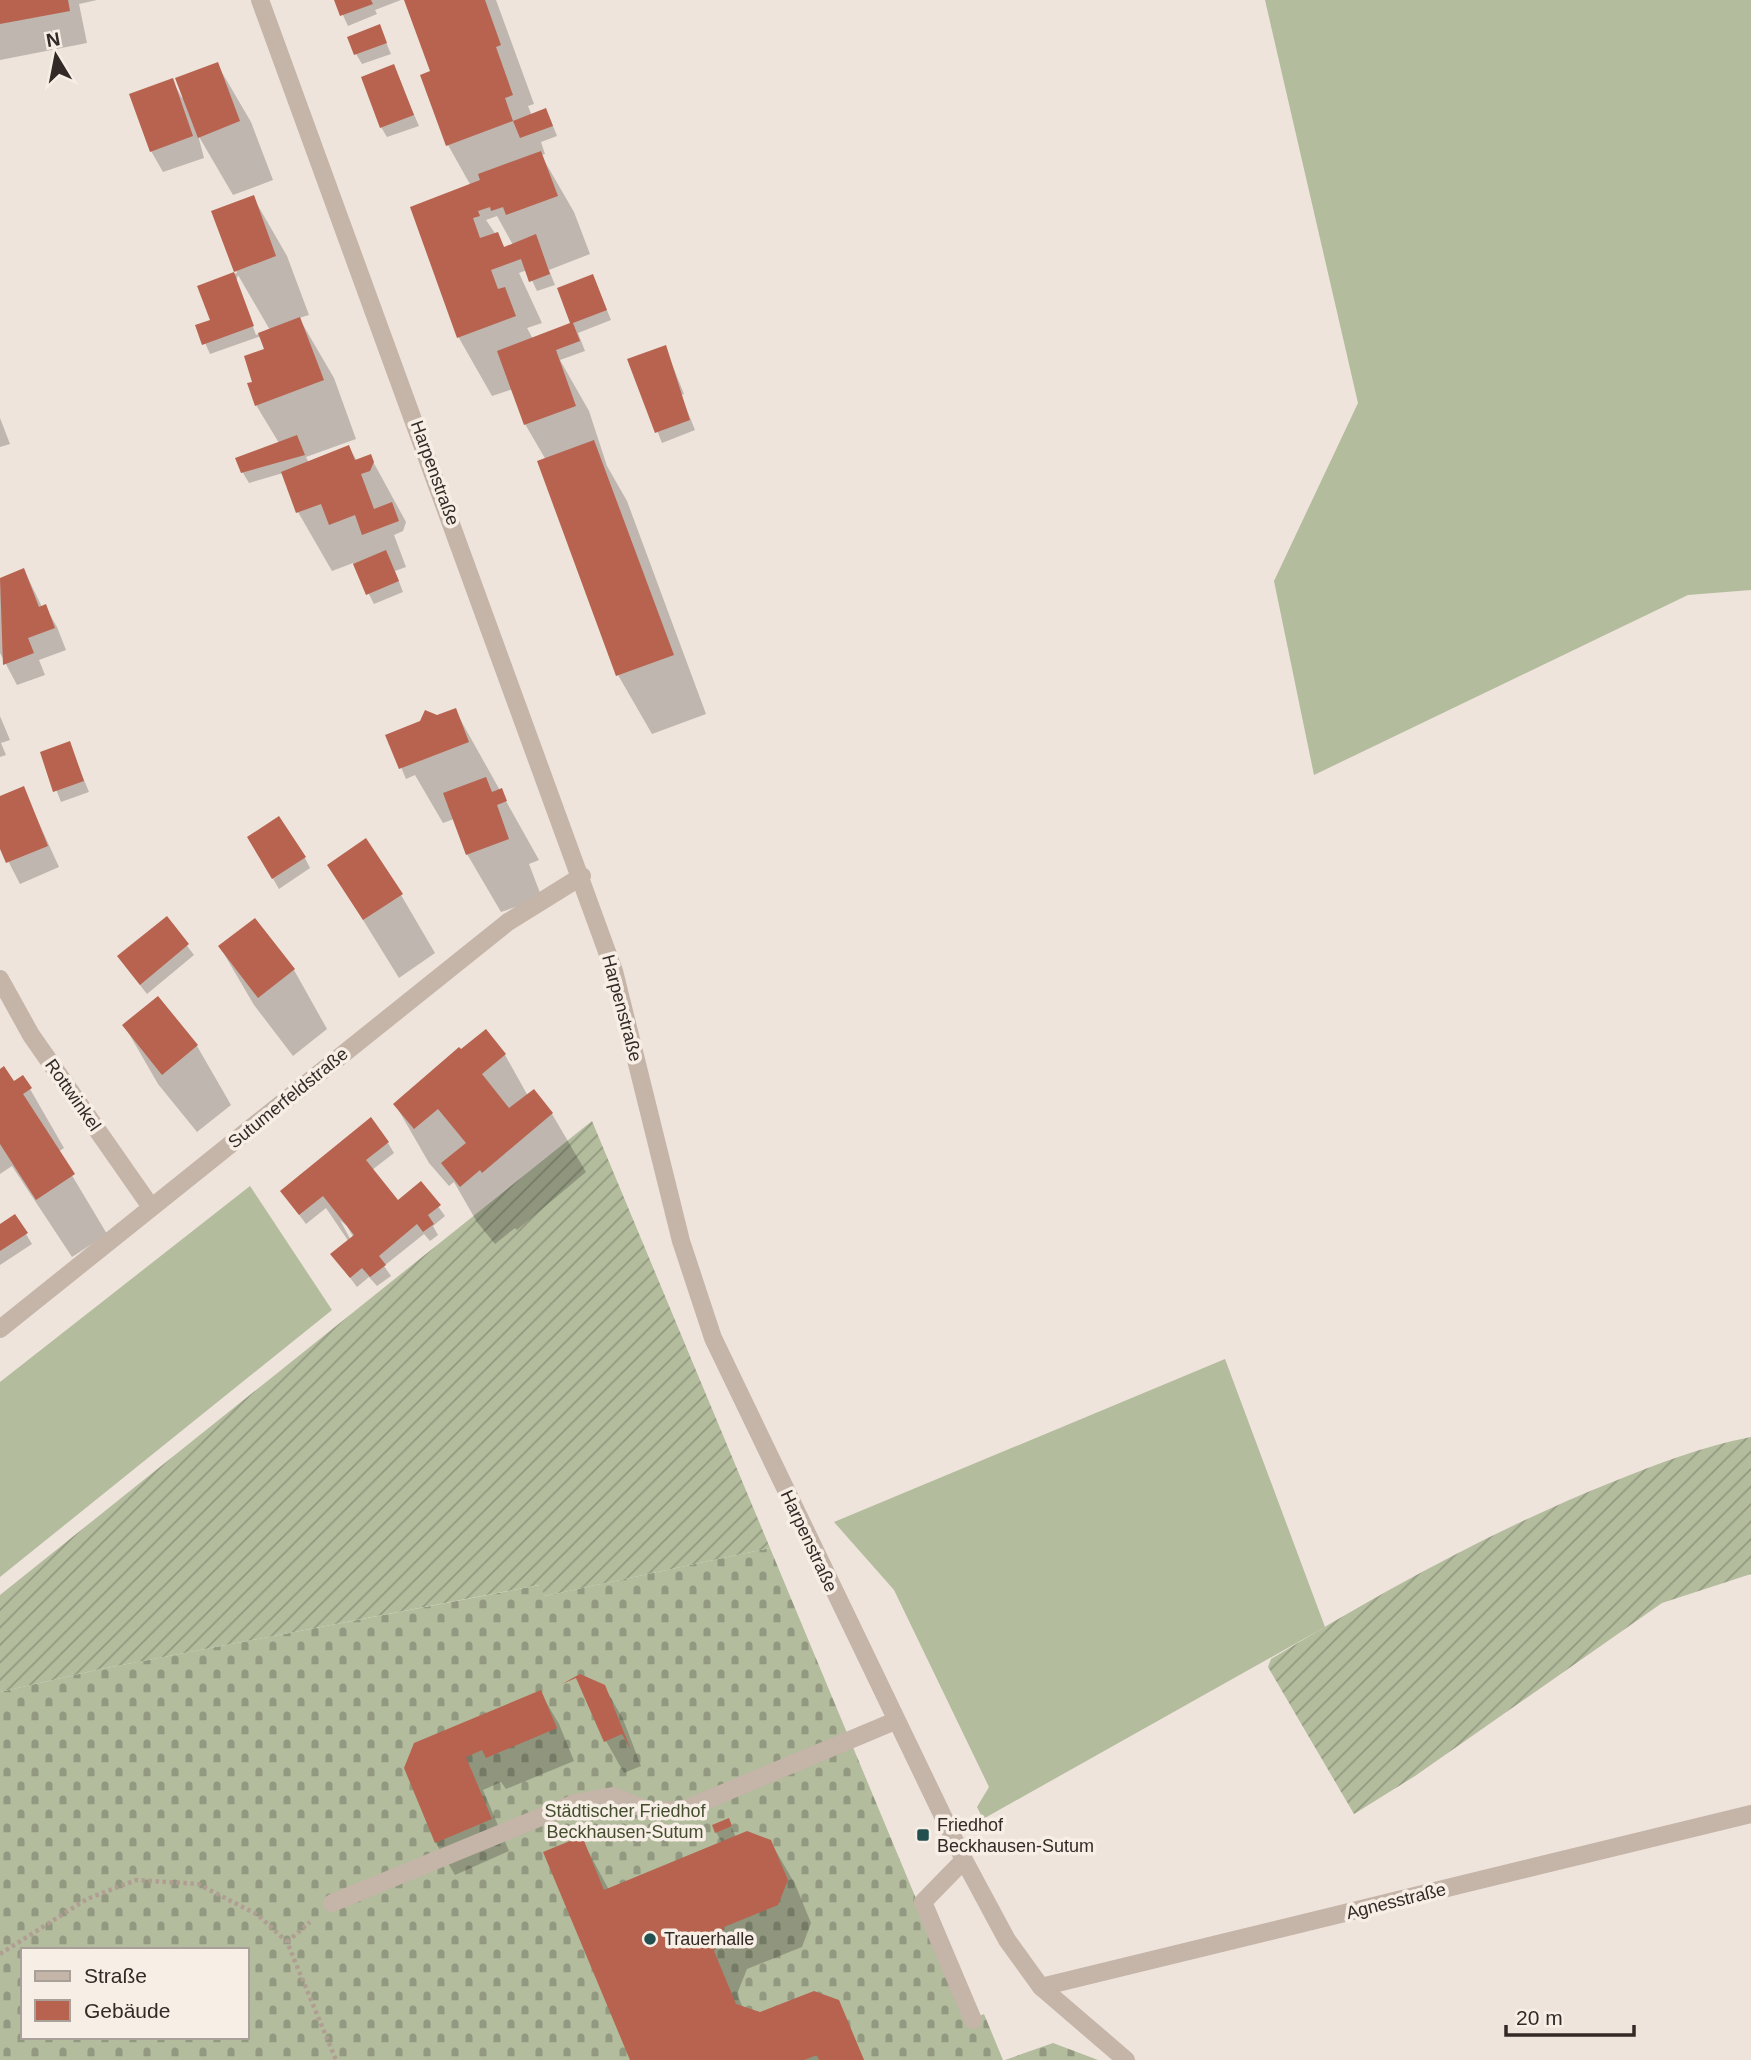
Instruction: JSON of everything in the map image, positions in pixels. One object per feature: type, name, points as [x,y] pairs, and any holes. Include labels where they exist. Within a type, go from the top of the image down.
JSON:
[{"type":"street","name":"Harpenstraße","points":[[260,0],[582,877],[614,971],[681,1241],[713,1338],[895,1721],[1007,1940],[1041,1987],[1126,2060]]},
{"type":"street","name":"Sutumerfeldstraße","points":[[0,1329],[509,922],[582,877]]},
{"type":"street","name":"Rottwinkel","points":[[0,979],[31,1035],[151,1208]]},
{"type":"street","points":[[331,1903],[575,1803],[613,1796],[650,1811],[683,1810],[895,1721]]},
{"type":"street","name":"Agnesstraße","points":[[1041,1987],[1751,1814]]},
{"type":"street","points":[[964,1860],[923,1902],[973,2020]]},
{"type":"path","points":[[0,1954],[87,1899],[136,1880],[198,1884],[258,1915],[287,1942],[336,2060]]},
{"type":"green space","points":[[1265,0],[1751,0],[1751,590],[1688,595],[1314,775],[1274,581],[1358,403]]},
{"type":"green space","points":[[592,1121],[770,1548],[545,1596],[539,1585],[101,1669],[0,1692],[0,1595]]},
{"type":"green space","points":[[250,1186],[332,1310],[0,1577],[0,1382]]},
{"type":"green space","points":[[1225,1359],[1325,1627],[983,1819],[977,1807],[989,1787],[894,1590],[834,1522]]},
{"type":"green space","points":[[1751,1437],[1751,1574],[1662,1603],[1415,1776],[1354,1814],[1268,1667],[1271,1659],[1397,1586],[1526,1520],[1665,1462]]},
{"type":"green space","name":"Städtischer Friedhof Beckhausen-Sutum","points":[[770,1548],[967,2021],[984,2014],[1003,2060],[0,2060],[0,1692],[101,1669],[540,1585],[545,1596]]},
{"type":"green space","points":[[1053,2043],[1098,2060],[1005,2060]]},
{"type":"building","points":[[0,0],[68,0],[70,11],[0,24]]},
{"type":"building","points":[[334,0],[371,0],[373,4],[340,16]]},
{"type":"building","points":[[404,0],[485,0],[501,45],[496,47],[513,95],[505,98],[513,121],[446,146],[420,75],[430,71]]},
{"type":"building","points":[[380,24],[387,43],[354,55],[347,37]]},
{"type":"building","points":[[218,62],[240,121],[198,138],[175,78]]},
{"type":"building","points":[[394,64],[414,115],[380,128],[361,77]]},
{"type":"building","points":[[173,78],[193,136],[150,152],[129,94]]},
{"type":"building","points":[[546,108],[553,126],[520,138],[513,121]]},
{"type":"building","points":[[541,151],[558,196],[506,215],[503,207],[491,211],[490,207],[478,211],[480,216],[473,218],[480,238],[498,232],[504,247],[536,234],[550,274],[529,282],[521,259],[491,270],[498,289],[505,287],[516,316],[457,338],[410,207],[480,180],[478,174]]},
{"type":"building","points":[[254,195],[276,256],[234,272],[211,211]]},
{"type":"building","points":[[234,272],[254,326],[202,345],[195,325],[210,320],[197,286]]},
{"type":"building","points":[[593,274],[607,310],[573,323],[580,341],[556,350],[576,406],[524,425],[497,351],[570,323],[557,288]]},
{"type":"building","points":[[300,317],[324,380],[255,406],[247,383],[252,382],[244,356],[264,349],[258,333]]},
{"type":"building","points":[[666,345],[690,420],[655,433],[627,359]]},
{"type":"building","points":[[297,435],[305,455],[241,473],[235,458]]},
{"type":"building","points":[[594,440],[674,655],[616,676],[537,461]]},
{"type":"building","points":[[349,445],[355,460],[371,454],[374,462],[370,471],[361,474],[374,509],[392,502],[399,521],[362,535],[355,515],[329,525],[321,504],[296,513],[281,472]]},
{"type":"building","points":[[386,550],[399,581],[366,595],[353,564]]},
{"type":"building","points":[[24,568],[39,607],[46,604],[55,628],[28,638],[34,653],[3,665],[0,578]]},
{"type":"building","points":[[456,708],[469,742],[399,769],[385,735],[420,721],[425,710],[437,715]]},
{"type":"building","points":[[70,741],[84,781],[53,792],[40,752]]},
{"type":"building","points":[[486,777],[492,792],[502,788],[507,801],[497,805],[509,839],[466,855],[443,793]]},
{"type":"building","points":[[24,786],[48,846],[6,863],[0,849],[0,796]]},
{"type":"building","points":[[279,816],[306,857],[272,879],[247,837]]},
{"type":"building","points":[[366,838],[403,894],[363,920],[327,865]]},
{"type":"building","points":[[167,916],[189,944],[140,985],[117,956]]},
{"type":"building","points":[[255,918],[295,969],[258,998],[218,946]]},
{"type":"building","points":[[158,996],[198,1045],[162,1075],[122,1025]]},
{"type":"building","points":[[486,1029],[506,1054],[482,1074],[509,1108],[534,1089],[553,1113],[482,1173],[480,1170],[460,1187],[441,1163],[466,1143],[438,1109],[414,1129],[393,1104],[459,1047],[461,1049]]},
{"type":"building","points":[[4,1066],[14,1081],[23,1075],[32,1088],[23,1094],[75,1174],[36,1200],[0,1144],[0,1069]]},
{"type":"building","points":[[371,1117],[389,1142],[366,1160],[398,1200],[421,1181],[441,1205],[428,1215],[434,1224],[423,1232],[417,1224],[379,1256],[386,1265],[370,1277],[362,1268],[350,1278],[330,1254],[354,1235],[323,1196],[299,1215],[280,1191]]},
{"type":"building","points":[[15,1214],[28,1233],[0,1251],[0,1224]]},
{"type":"building","points":[[580,1674],[605,1685],[631,1750],[622,1734],[604,1742],[576,1678],[562,1684]]},
{"type":"building","points":[[541,1690],[557,1728],[486,1758],[482,1750],[466,1757],[492,1819],[435,1843],[404,1768],[414,1743]]},
{"type":"building","points":[[729,1818],[732,1826],[715,1833],[712,1825]]},
{"type":"building","name":"Trauerhalle","points":[[747,1831],[771,1840],[788,1880],[778,1905],[724,1927],[714,1951],[736,2004],[760,2012],[814,1991],[839,2000],[864,2060],[819,2060],[817,2055],[804,2060],[630,2060],[543,1852],[582,1836],[604,1890]]},
{"type":"place","name":"Friedhof Beckhausen-Sutum","points":[[923,1835]]},
{"type":"place","name":"Trauerhalle","points":[[650,1939]]}]
